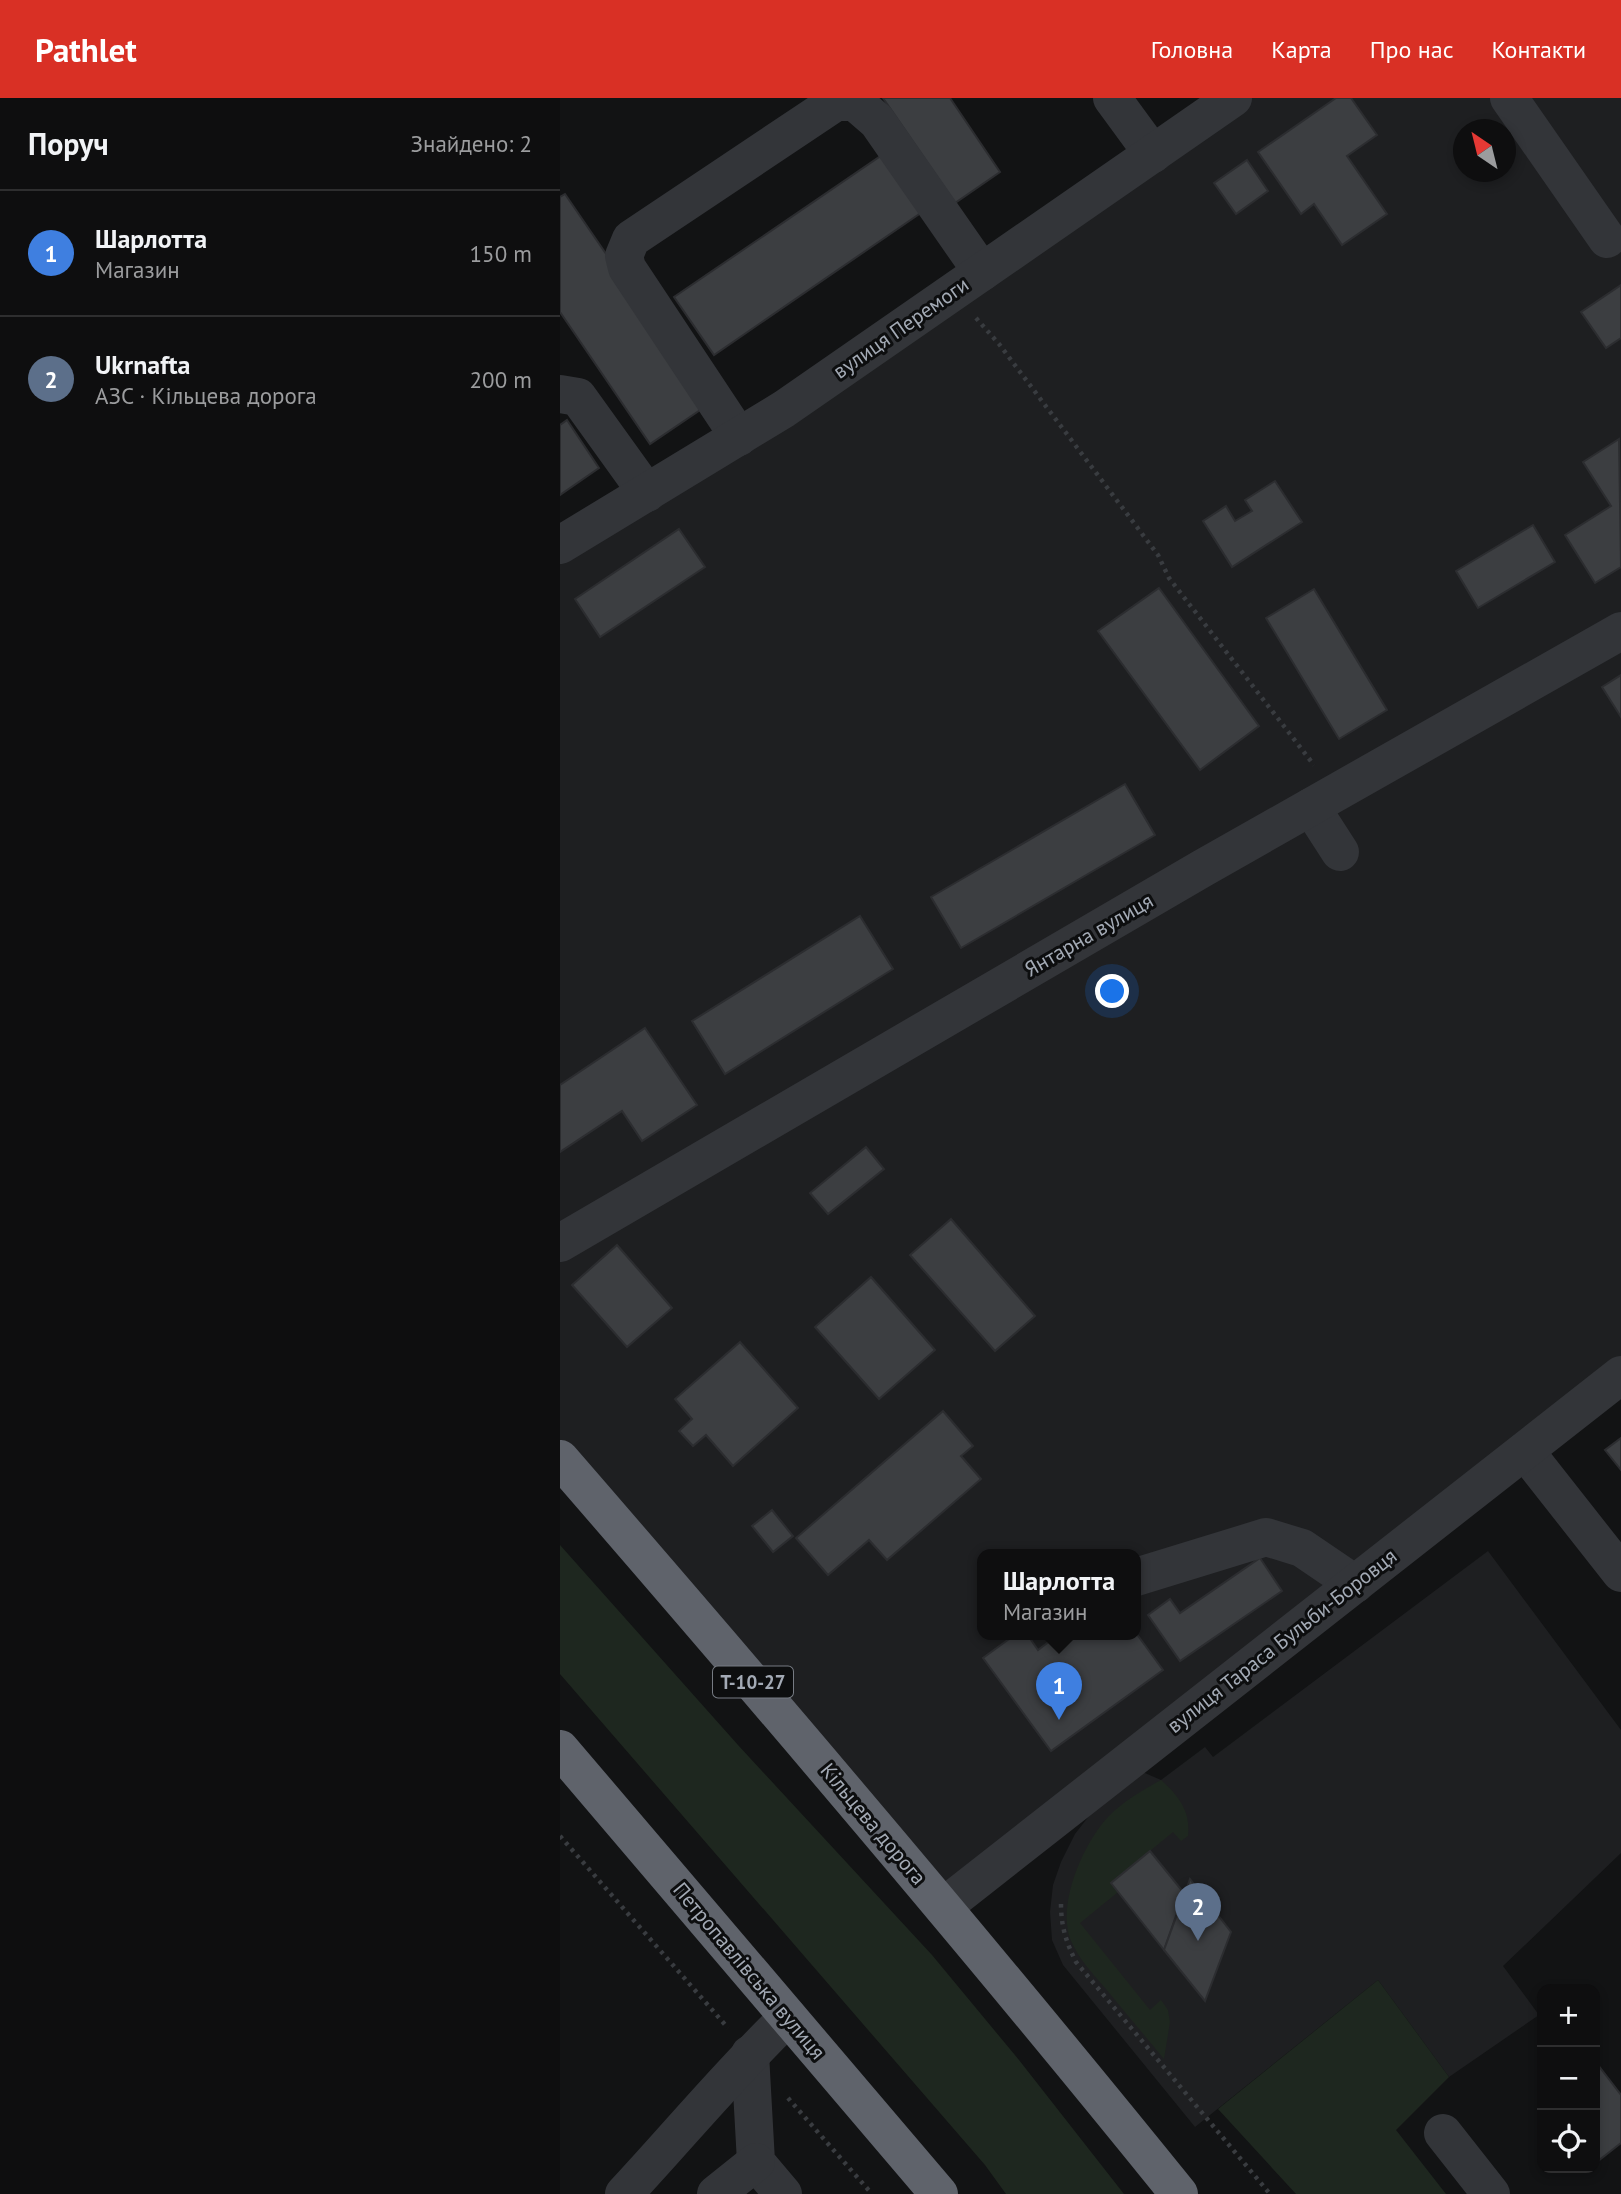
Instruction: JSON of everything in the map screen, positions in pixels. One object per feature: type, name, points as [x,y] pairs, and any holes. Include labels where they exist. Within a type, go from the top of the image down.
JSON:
[{"type":"highway","name":"Кільцева дорога","points":[[560,1459],[943,1907],[1179,2194]]},
{"type":"highway","name":"Петропавлівська вулиця","points":[[560,1749],[939,2194]]},
{"type":"street","points":[[1112,98],[1153,154]]},
{"type":"street","name":"вулиця Перемоги","points":[[560,545],[785,409],[1233,98]]},
{"type":"street","points":[[1508,98],[1607,239]]},
{"type":"street","points":[[739,437],[627,268],[624,256],[631,239],[836,102],[855,102],[877,121],[968,282]]},
{"type":"street","points":[[560,394],[578,397],[647,493]]},
{"type":"street","name":"Янтарна вулиця","points":[[560,1243],[1324,799],[1621,631]]},
{"type":"street","points":[[1324,799],[1340,852]]},
{"type":"street","name":"вулиця Тараса Бульби-Боровця","points":[[943,1907],[1621,1375]]},
{"type":"street","points":[[1525,1451],[1621,1573]]},
{"type":"street","points":[[1141,1575],[1266,1537],[1302,1548],[1355,1584]]},
{"type":"street","points":[[624,2194],[750,2054],[788,2017]]},
{"type":"street","points":[[750,2054],[756,2162],[783,2194]]},
{"type":"street","points":[[1443,2133],[1491,2194]]},
{"type":"street","points":[[716,2194],[756,2162]]},
{"type":"path","points":[[968,282],[999,344],[1158,555],[1170,579],[1313,764],[1324,799]]},
{"type":"path","points":[[560,1836],[750,2054]]},
{"type":"path","points":[[1061,1904],[1065,1941],[1076,1962],[1270,2194]]},
{"type":"path","points":[[785,2094],[872,2194]]},
{"type":"shaded area","points":[[1233,98],[1621,98],[1621,1375],[943,1907],[560,1459],[560,545]]},
{"type":"shaded area","points":[[560,1545],[738,1745],[932,1955],[1124,2194],[1006,2194],[985,2165],[560,1674]]},
{"type":"shaded area","points":[[1488,1551],[1621,1730],[1621,1853],[1503,1966],[1537,2012],[1537,2016],[1449,2077],[1378,1980],[1195,2127],[1063,1965],[1052,1940],[1050,1912],[1053,1885],[1061,1862],[1075,1834],[1096,1807],[1138,1770],[1161,1780],[1205,1747],[1213,1757]]},
{"type":"shaded area","points":[[1161,1780],[1186,1812],[1188,1836],[1181,1841],[1173,1832],[1111,1883],[1118,1892],[1080,1923],[1150,2010],[1161,2000],[1168,2010],[1170,2022],[1164,2059],[1091,1972],[1071,1941],[1067,1926],[1067,1910],[1074,1876],[1099,1829],[1120,1806]]},
{"type":"shaded area","points":[[1378,1980],[1449,2077],[1396,2130],[1446,2194],[1296,2194],[1218,2109]]},
{"type":"building","points":[[883,98],[950,98],[1000,172],[955,203]]},
{"type":"building","points":[[1336,98],[1351,98],[1377,135],[1347,156],[1387,214],[1342,245],[1314,204],[1301,214],[1258,152]]},
{"type":"building","points":[[888,151],[928,208],[714,355],[674,297]]},
{"type":"building","points":[[1247,160],[1268,191],[1236,214],[1214,183]]},
{"type":"building","points":[[565,194],[709,404],[650,444],[560,312],[560,197]]},
{"type":"building","points":[[1621,285],[1621,338],[1606,348],[1581,312]]},
{"type":"building","points":[[567,420],[599,468],[560,495],[560,425]]},
{"type":"building","points":[[1619,439],[1621,567],[1595,583],[1565,535],[1611,506],[1583,462]]},
{"type":"building","points":[[1275,481],[1302,522],[1232,567],[1203,521],[1226,506],[1235,521],[1252,511],[1245,500]]},
{"type":"building","points":[[1533,525],[1555,562],[1478,608],[1456,571]]},
{"type":"building","points":[[679,529],[705,567],[600,637],[575,599]]},
{"type":"building","points":[[1159,588],[1259,726],[1200,770],[1098,631]]},
{"type":"building","points":[[1314,589],[1387,710],[1339,739],[1266,618]]},
{"type":"building","points":[[1621,675],[1621,717],[1602,687]]},
{"type":"building","points":[[1125,784],[1155,835],[961,948],[931,897]]},
{"type":"building","points":[[860,916],[893,969],[725,1074],[692,1021]]},
{"type":"building","points":[[645,1028],[697,1105],[642,1141],[622,1111],[560,1152],[560,1085]]},
{"type":"building","points":[[866,1147],[884,1169],[828,1214],[810,1193]]},
{"type":"building","points":[[951,1219],[1035,1316],[995,1351],[910,1255]]},
{"type":"building","points":[[617,1245],[672,1308],[627,1347],[572,1285]]},
{"type":"building","points":[[871,1277],[935,1350],[879,1399],[815,1327]]},
{"type":"building","points":[[740,1342],[798,1408],[733,1466],[706,1435],[693,1446],[679,1431],[692,1419],[675,1399]]},
{"type":"building","points":[[943,1411],[973,1446],[961,1456],[981,1479],[887,1560],[869,1540],[828,1575],[796,1538]]},
{"type":"building","points":[[1621,1438],[1621,1470],[1605,1450]]},
{"type":"building","points":[[772,1510],[793,1536],[773,1552],[752,1526]]},
{"type":"building","points":[[1260,1558],[1282,1591],[1180,1661],[1148,1615],[1170,1599],[1180,1613]]},
{"type":"building","points":[[1008,1640],[1031,1640],[1038,1650],[1051,1640],[1141,1640],[1163,1670],[1051,1751],[983,1658]]},
{"type":"building","points":[[1150,1851],[1184,1893],[1164,1950],[1111,1883]]},
{"type":"building","points":[[1190,1879],[1231,1932],[1205,2001],[1164,1950]]},
{"type":"building","points":[[1600,2068],[1621,2095],[1621,2143],[1600,2159]]},
{"type":"place","name":"Шарлотта","points":[[1059,1720]]},
{"type":"place","name":"Ukrnafta","points":[[1198,1941]]}]
